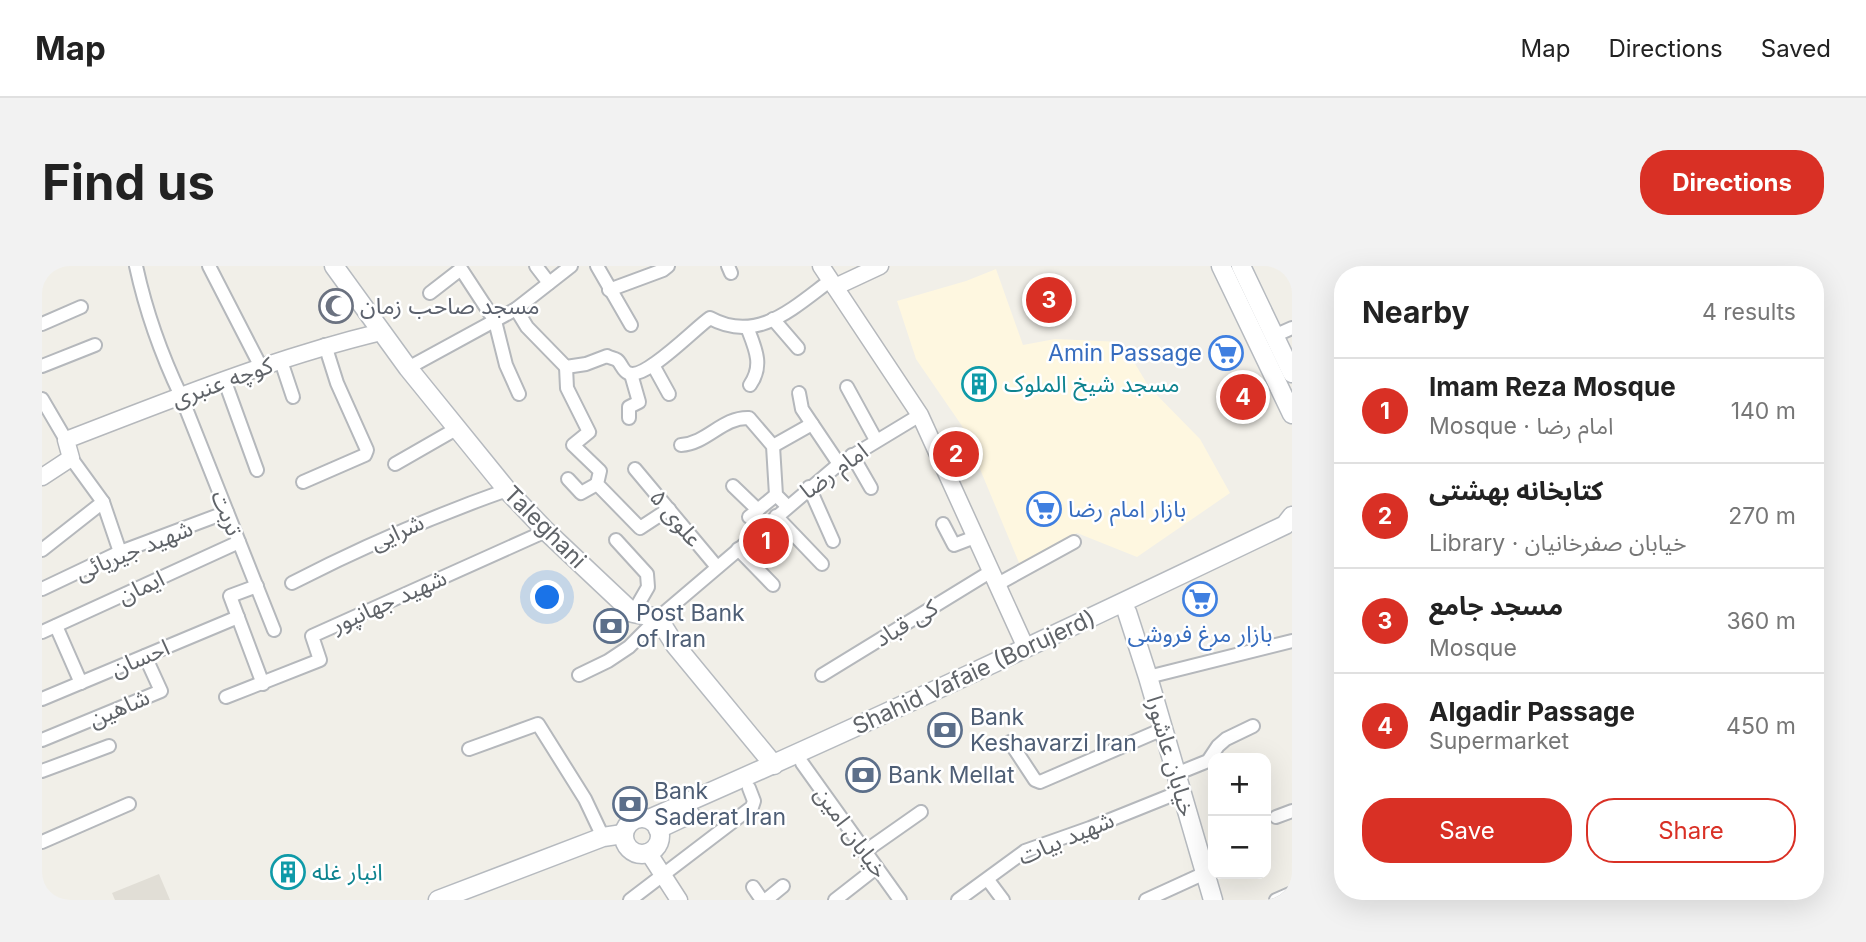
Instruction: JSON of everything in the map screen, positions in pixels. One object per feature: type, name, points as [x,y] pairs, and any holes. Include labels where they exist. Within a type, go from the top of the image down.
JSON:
[{"type":"main road","name":"Taleghani","points":[[334,266],[408,368],[507,490],[633,613]]},
{"type":"main road","points":[[1221,266],[1292,414]]},
{"type":"main road","points":[[1241,266],[1292,373]]},
{"type":"main road","name":"Shahid Vafaie (Borujerd)","points":[[654,824],[774,765],[1285,526],[1292,516]]},
{"type":"main road","name":"Shahid Vafaie (Borujerd)","points":[[654,824],[749,788],[1292,535]]},
{"type":"main road","name":"خیابان عاشورا","points":[[1127,612],[1213,900]]},
{"type":"main road","points":[[633,613],[658,618],[675,645],[774,765]]},
{"type":"main road","points":[[642,817],[654,824],[659,843],[648,852],[633,852],[625,843],[624,834],[630,821],[642,817]]},
{"type":"main road","points":[[438,900],[603,837],[624,834]]},
{"type":"street","name":"تربت","points":[[136,266],[151,325],[163,358],[181,396],[274,630]]},
{"type":"street","points":[[209,266],[261,367]]},
{"type":"street","points":[[536,266],[549,283]]},
{"type":"street","points":[[408,368],[516,309],[571,266]]},
{"type":"street","points":[[597,266],[631,325]]},
{"type":"street","points":[[609,290],[668,266]]},
{"type":"street","points":[[821,266],[920,415],[1026,648]]},
{"type":"street","points":[[631,374],[653,365],[710,317],[724,325],[757,326],[783,315],[833,284],[880,266]]},
{"type":"street","points":[[430,293],[461,269],[495,321],[506,365],[519,394]]},
{"type":"street","points":[[42,324],[81,307]]},
{"type":"street","points":[[516,309],[527,327],[566,367],[567,388],[589,432],[573,445],[600,471],[597,484],[581,493],[568,479]]},
{"type":"street","points":[[773,319],[798,348]]},
{"type":"street","points":[[747,327],[757,355],[757,374],[750,385]]},
{"type":"street","points":[[1274,336],[1292,328]]},
{"type":"street","name":"کوچه عنبری","points":[[66,440],[224,379],[325,345],[381,332]]},
{"type":"street","points":[[42,366],[95,345]]},
{"type":"street","points":[[303,482],[365,456],[367,450],[337,383],[325,345]]},
{"type":"street","points":[[566,367],[586,364],[607,356],[618,360],[627,373],[631,374],[639,402],[629,407],[629,418]]},
{"type":"street","points":[[281,361],[293,397]]},
{"type":"street","points":[[653,365],[669,394]]},
{"type":"street","points":[[224,379],[257,470]]},
{"type":"street","points":[[847,387],[876,440]]},
{"type":"street","points":[[799,393],[802,409],[839,464]]},
{"type":"street","points":[[42,399],[66,440],[71,458],[103,502],[120,552]]},
{"type":"street","name":"امام رضا","points":[[579,675],[629,647],[737,549],[839,464],[920,415]]},
{"type":"street","points":[[681,445],[694,444],[736,418],[749,418],[773,446],[776,495],[787,506]]},
{"type":"street","points":[[773,446],[812,424]]},
{"type":"street","points":[[395,464],[456,429]]},
{"type":"street","points":[[852,455],[871,488]]},
{"type":"street","points":[[42,477],[71,458]]},
{"type":"street","name":"علوی ۵","points":[[635,469],[718,567]]},
{"type":"street","points":[[597,484],[640,528],[669,509]]},
{"type":"street","points":[[733,486],[753,513],[776,495]]},
{"type":"street","points":[[809,487],[833,541]]},
{"type":"street","name":"شرایی","points":[[292,583],[346,555],[432,517],[507,490]]},
{"type":"street","points":[[42,550],[103,502]]},
{"type":"street","name":"شهید جیریائی","points":[[42,589],[120,552],[227,512]]},
{"type":"street","points":[[776,516],[822,564]]},
{"type":"street","points":[[943,524],[954,545],[975,537]]},
{"type":"street","name":"شهید جهانپور","points":[[226,697],[320,660],[312,636],[546,531]]},
{"type":"street","points":[[616,540],[647,574],[648,586],[633,613]]},
{"type":"street","name":"ایمان","points":[[42,632],[239,542]]},
{"type":"street","name":"کی قباد","points":[[822,675],[993,578],[1074,542]]},
{"type":"street","points":[[737,549],[773,585]]},
{"type":"street","points":[[257,586],[230,596],[263,684]]},
{"type":"street","name":"احسان","points":[[42,699],[238,617]]},
{"type":"street","points":[[56,626],[81,683]]},
{"type":"street","points":[[1148,677],[1292,641]]},
{"type":"street","name":"شاهین","points":[[42,740],[161,691],[145,656]]},
{"type":"street","points":[[469,749],[538,724],[584,799],[603,837]]},
{"type":"street","name":"شهید بیات","points":[[958,900],[1025,851],[1090,828],[1179,782],[1209,761],[1226,739],[1253,726]]},
{"type":"street","points":[[1010,742],[1035,780],[1040,782],[1163,729]]},
{"type":"street","points":[[42,771],[109,746]]},
{"type":"street","name":"خیابان امین","points":[[802,763],[900,900]]},
{"type":"street","points":[[630,900],[752,807],[754,801],[749,788]]},
{"type":"street","points":[[42,842],[129,804]]},
{"type":"street","points":[[1276,817],[1292,811]]},
{"type":"street","points":[[864,852],[921,812]]},
{"type":"street","points":[[648,852],[679,900]]},
{"type":"street","points":[[835,900],[876,868]]},
{"type":"street","points":[[1146,900],[1205,873]]},
{"type":"street","points":[[988,880],[1003,900]]},
{"type":"street","points":[[753,887],[764,900],[783,886]]},
{"type":"street","points":[[1276,900],[1292,893]]},
{"type":"shaded area","points":[[996,269],[1023,345],[1055,339],[1122,342],[1149,387],[1200,439],[1230,493],[1137,557],[1077,533],[1020,565],[962,426],[916,359],[897,301],[966,281]]},
{"type":"shaded area","points":[[159,874],[170,900],[115,900],[112,893]]},
{"type":"place","name":"مسجد جامع","points":[[1049,300]]},
{"type":"place","name":"مسجد صاحب زمان","points":[[336,306]]},
{"type":"place","name":"Amin Passage","points":[[1226,353]]},
{"type":"place","name":"مسجد شیخ الملوک","points":[[979,384]]},
{"type":"place","name":"Algadir Passage","points":[[1243,397]]},
{"type":"place","name":"کتابخانه بهشتی","points":[[956,454]]},
{"type":"place","name":"بازار امام رضا","points":[[1044,509]]},
{"type":"place","name":"Imam Reza Mosque","points":[[766,541]]},
{"type":"place","name":"بازار مرغ فروشی","points":[[1200,599]]},
{"type":"place","name":"Post Bank of Iran","points":[[611,626]]},
{"type":"place","name":"Bank Keshavarzi Iran","points":[[945,730]]},
{"type":"place","name":"Bank Mellat","points":[[863,775]]},
{"type":"place","name":"Bank Saderat Iran","points":[[630,804]]},
{"type":"place","name":"انبار غله","points":[[288,872]]}]
